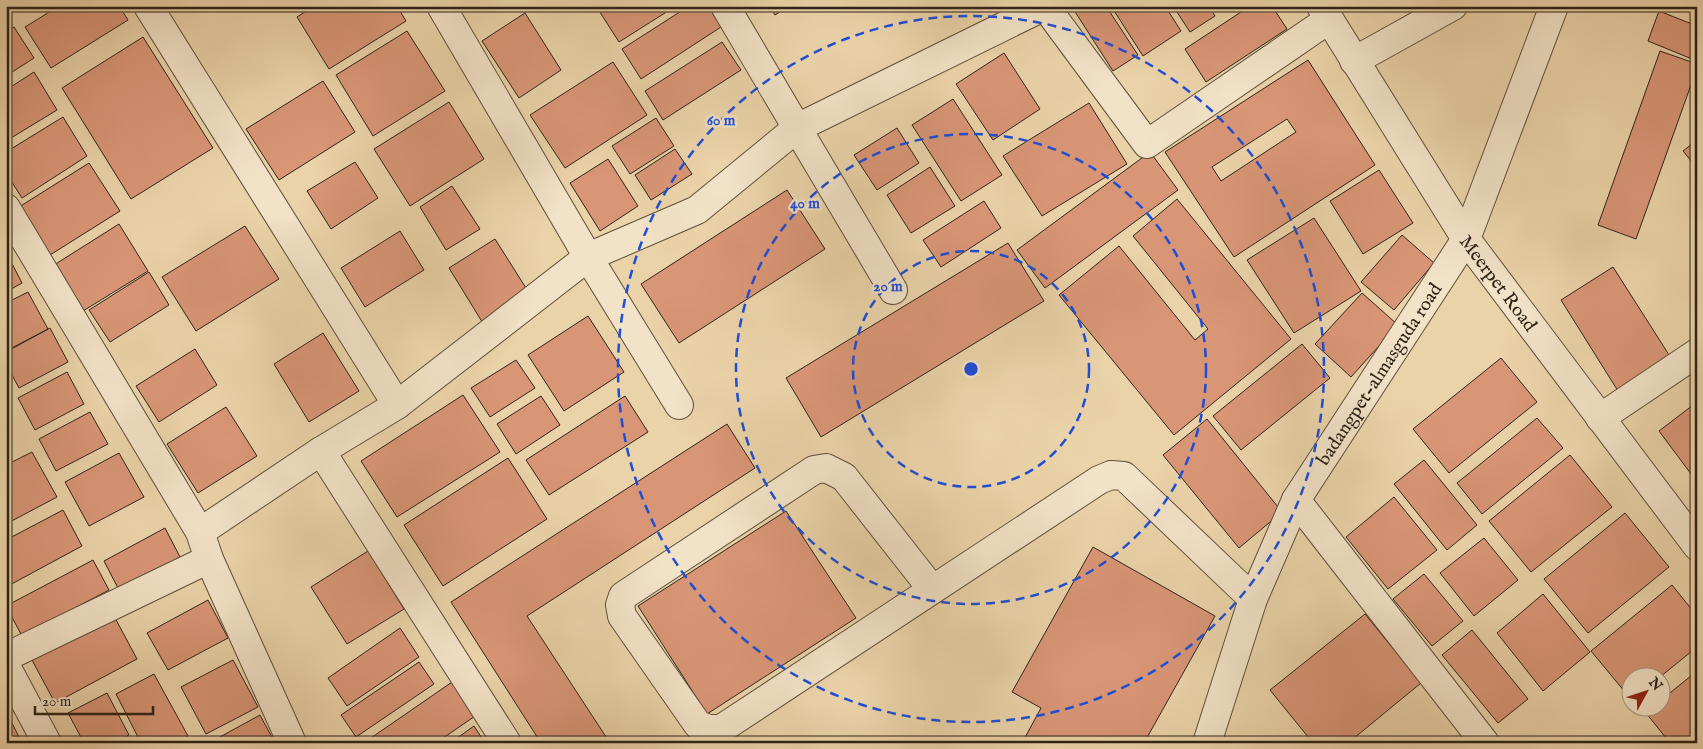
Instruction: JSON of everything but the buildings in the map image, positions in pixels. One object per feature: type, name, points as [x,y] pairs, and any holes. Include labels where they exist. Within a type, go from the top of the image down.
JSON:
[{"type":"street","points":[[148,6],[398,405]]},
{"type":"street","points":[[441,6],[588,257],[679,405]]},
{"type":"street","points":[[725,6],[893,290]]},
{"type":"street","points":[[200,532],[321,451],[398,405],[588,257],[697,210],[797,128],[1045,6],[1147,144],[1324,13]]},
{"type":"street","points":[[1354,61],[1453,6]]},
{"type":"street","name":"badangpet-almasguda road","points":[[1207,743],[1253,599],[1296,500],[1466,239],[1554,6]]},
{"type":"street","name":"Meerpet Road","points":[[1324,13],[1466,239],[1697,546]]},
{"type":"street","points":[[6,208],[200,532],[209,558],[292,743]]},
{"type":"street","points":[[1600,418],[1697,353]]},
{"type":"street","points":[[321,451],[507,743]]},
{"type":"street","points":[[932,590],[844,477],[826,468],[814,470],[623,596],[620,605],[622,616],[698,725],[709,729],[721,729],[1099,480],[1111,475],[1124,476],[1253,599]]},
{"type":"street","points":[[1296,500],[1485,743]]},
{"type":"street","points":[[47,743],[8,671],[209,558]]}]
